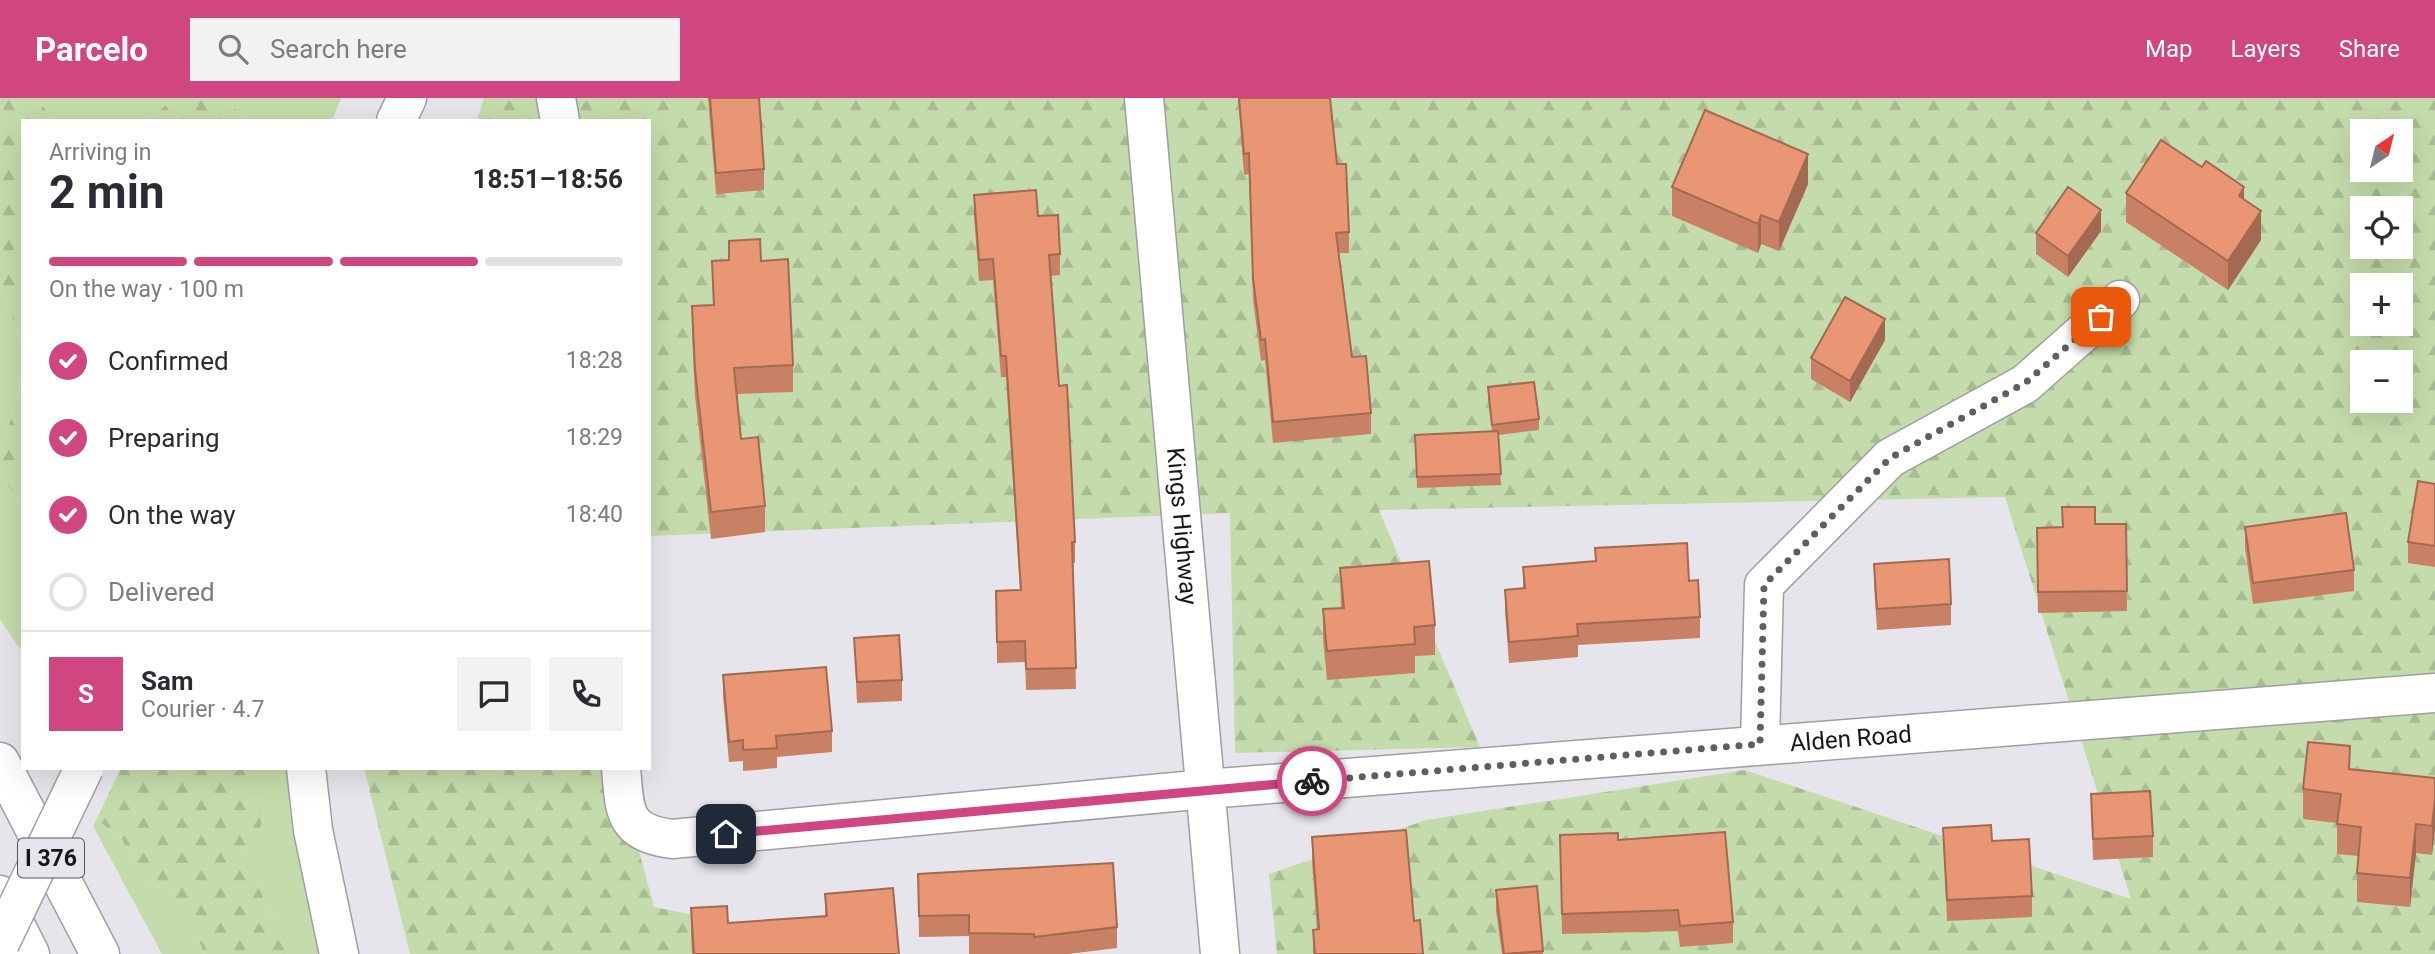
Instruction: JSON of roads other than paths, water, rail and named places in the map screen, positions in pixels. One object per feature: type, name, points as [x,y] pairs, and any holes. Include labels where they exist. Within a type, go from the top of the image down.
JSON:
[{"type":"main road","points":[[397,119],[407,98]]},
{"type":"main road","points":[[413,119],[420,98]]},
{"type":"main road","points":[[556,98],[560,119]]},
{"type":"main road","name":"Kings Highway","points":[[1144,98],[1220,954]]},
{"type":"main road","points":[[1760,744],[1764,585],[1890,458],[2025,383],[2120,300]]},
{"type":"main road","name":"Alden Road","points":[[621,770],[624,802],[630,818],[640,831],[671,839],[1206,789],[2435,693]]},
{"type":"main road","name":"I 376","points":[[0,762],[100,954]]},
{"type":"main road","points":[[0,943],[83,770]]},
{"type":"main road","points":[[306,770],[313,830],[339,954]]},
{"type":"main road","name":"I 376","points":[[0,895],[30,954]]}]
